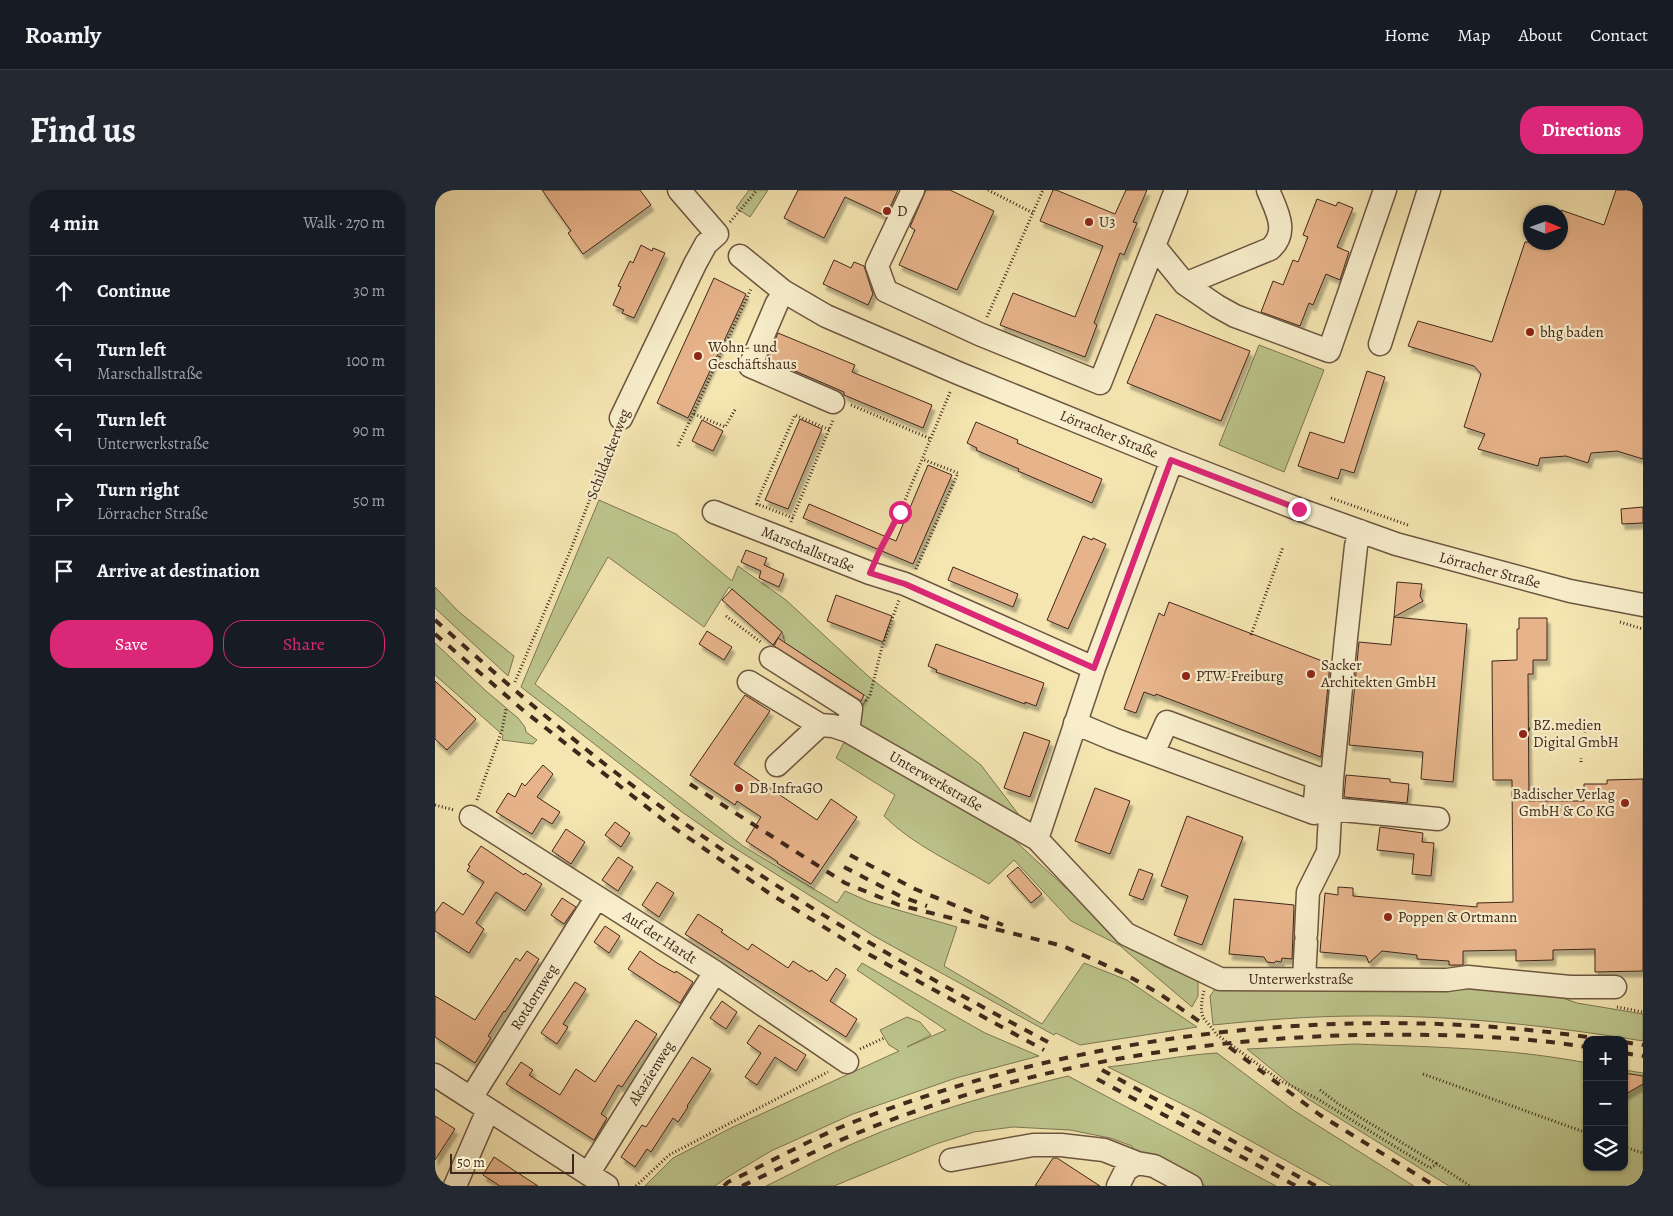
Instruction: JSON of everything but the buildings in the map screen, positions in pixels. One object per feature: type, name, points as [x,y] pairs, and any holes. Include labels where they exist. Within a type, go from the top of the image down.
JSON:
[{"type":"street","points":[[679,190],[723,229]]},
{"type":"street","points":[[913,190],[877,266],[887,291],[979,334],[1100,383],[1176,190]]},
{"type":"street","points":[[1185,284],[1270,249],[1275,245],[1279,238],[1281,224],[1268,190]]},
{"type":"street","points":[[1154,246],[1185,284],[1217,306],[1235,316],[1329,351],[1385,190]]},
{"type":"street","points":[[1380,344],[1424,192]]},
{"type":"street","name":"Schildackerweg","points":[[621,418],[695,264],[706,244],[723,229]]},
{"type":"street","name":"Lörracher Straße","points":[[740,256],[783,291],[826,316],[958,373],[1171,460],[1397,544],[1539,583],[1643,605]]},
{"type":"street","points":[[777,303],[750,366],[842,404]]},
{"type":"street","points":[[1037,839],[1094,668],[1171,460]]},
{"type":"street","name":"Marschallstraße","points":[[715,512],[870,573],[907,585],[1094,668]]},
{"type":"street","points":[[1075,723],[1113,739],[1314,813],[1325,778],[1355,546],[1360,531]]},
{"type":"street","points":[[771,658],[851,709],[838,723],[777,765]]},
{"type":"street","points":[[749,682],[838,723]]},
{"type":"street","points":[[1153,753],[1167,722],[1325,778]]},
{"type":"street","name":"Unterwerkstraße","points":[[838,723],[1037,839],[1126,934],[1221,979],[1447,980],[1468,977],[1570,987],[1615,987]]},
{"type":"street","points":[[1303,979],[1308,892],[1328,852],[1331,809],[1325,778]]},
{"type":"street","points":[[1331,809],[1438,820]]},
{"type":"street","name":"Auf der Hardt","points":[[471,817],[715,972],[847,1062]]},
{"type":"street","name":"Rotdornweg","points":[[455,1186],[479,1104],[597,897]]},
{"type":"street","name":"Akazienweg","points":[[587,1174],[715,972]]},
{"type":"street","points":[[435,1074],[607,1186]]},
{"type":"street","points":[[951,1160],[1033,1144],[1061,1145],[1104,1150],[1137,1163],[1154,1166],[1191,1186]]},
{"type":"street","points":[[1118,1186],[1126,1170],[1137,1163]]},
{"type":"path","points":[[723,229],[757,190]]},
{"type":"path","points":[[987,190],[1033,212]]},
{"type":"path","points":[[979,334],[1043,190]]},
{"type":"path","points":[[678,446],[753,286]]},
{"type":"path","points":[[870,573],[900,512],[953,385]]},
{"type":"path","points":[[842,404],[931,439]]},
{"type":"path","points":[[694,414],[725,427],[736,408]]},
{"type":"path","points":[[783,539],[793,518],[830,429],[795,415],[757,504],[793,518]]},
{"type":"path","name":"Schildackerweg","points":[[515,682],[591,498],[621,418]]},
{"type":"path","points":[[838,723],[857,712],[870,695],[883,647],[907,585],[958,473],[922,459]]},
{"type":"path","points":[[1322,495],[1416,528]]},
{"type":"path","points":[[1251,635],[1283,547]]},
{"type":"path","points":[[726,616],[764,644],[771,658]]},
{"type":"path","points":[[471,817],[502,730],[506,709]]},
{"type":"path","points":[[1529,728],[1565,729]]},
{"type":"path","points":[[1202,1007],[1203,1017],[1212,1026],[1216,1034],[1281,1081],[1316,1098],[1430,1168],[1437,1164]]},
{"type":"path","points":[[636,1186],[669,1156],[847,1062],[856,1051],[884,1038]]},
{"type":"path","points":[[1423,1074],[1583,1132]]},
{"type":"path","points":[[1320,1090],[1340,1105],[1470,1186]]},
{"type":"path","points":[[1628,1147],[1643,1153]]},
{"type":"green space","points":[[749,190],[768,190],[750,217],[736,208]]},
{"type":"green space","points":[[1259,345],[1324,370],[1284,472],[1219,445]]},
{"type":"green space","points":[[599,500],[676,534],[732,581],[738,566],[786,600],[868,676],[981,765],[1019,815],[1012,838],[1123,941],[1164,966],[1198,980],[1198,996],[1192,1007],[1119,945],[1071,921],[1014,860],[989,884],[921,845],[895,826],[884,816],[895,795],[836,758],[867,697],[785,643],[782,632],[729,587],[704,627],[608,557],[535,684],[743,846],[837,903],[845,891],[870,902],[957,927],[944,966],[1042,1024],[1084,963],[1127,980],[1197,1027],[1080,1045],[1056,1033],[1054,1035],[874,936],[725,842],[682,812],[521,687]]},
{"type":"green space","points":[[435,587],[459,612],[514,656],[508,676],[435,608]]},
{"type":"green space","points":[[435,643],[518,718],[525,727],[526,732],[537,740],[533,744],[502,740],[503,735],[435,675]]},
{"type":"green space","points":[[862,963],[985,1033],[1039,1056],[956,1078],[853,1114],[771,1151],[715,1186],[645,1186],[673,1158],[733,1127],[899,1051],[889,1045],[880,1030],[907,1017],[920,1022],[931,1035],[907,1047],[946,1030],[857,970]]},
{"type":"green space","points":[[1448,984],[1554,995],[1577,1003],[1643,1014],[1643,1041],[1628,1039],[1628,1036],[1608,1036],[1502,1022],[1431,1017],[1323,1017],[1213,1025],[1210,996],[1218,985]]},
{"type":"green space","points":[[1354,1044],[1442,1047],[1529,1054],[1583,1062],[1583,1171],[1628,1171],[1628,1071],[1643,1073],[1643,1186],[1449,1186],[1308,1099],[1247,1049]]},
{"type":"green space","points":[[1217,1053],[1293,1110],[1414,1186],[1332,1186],[1202,1114],[1108,1067]]},
{"type":"green space","points":[[1068,1076],[1276,1186],[1206,1186],[1135,1153],[1132,1146],[1110,1138],[1070,1130],[1013,1127],[974,1132],[936,1144],[834,1186],[766,1186],[847,1146],[910,1121],[988,1096]]},
{"type":"railway","points":[[435,620],[522,697],[582,746],[674,816],[764,878],[904,963],[1048,1042]]},
{"type":"railway","points":[[435,634],[524,711],[671,826],[769,893],[861,950],[1044,1050]]},
{"type":"railway","points":[[690,784],[845,883],[899,905],[1063,946],[1123,973],[1160,994],[1203,1024]]},
{"type":"railway","points":[[850,855],[915,889],[1003,925]]},
{"type":"railway","points":[[844,867],[900,896],[927,906]]},
{"type":"railway","points":[[724,1186],[728,1182],[808,1142],[856,1121],[946,1090],[1038,1064],[1131,1045],[1226,1032],[1322,1024],[1418,1023],[1513,1029],[1583,1037]]},
{"type":"railway","points":[[742,1186],[841,1140],[902,1116],[1012,1082],[1126,1058],[1240,1042],[1356,1035],[1471,1036],[1583,1046]]},
{"type":"railway","points":[[1628,1043],[1643,1045]]},
{"type":"railway","points":[[1229,1047],[1320,1115],[1435,1186]]},
{"type":"railway","points":[[1628,1054],[1643,1056]]},
{"type":"railway","points":[[1102,1070],[1316,1186]]},
{"type":"railway","points":[[1097,1079],[1296,1186]]},
{"type":"place","name":"D","points":[[887,211]]},
{"type":"place","name":"U3","points":[[1089,222]]},
{"type":"place","name":"bhg baden","points":[[1530,332]]},
{"type":"place","name":"Wohn- und Geschäftshaus","points":[[698,356]]},
{"type":"place","name":"Sacker Architekten GmbH","points":[[1311,674]]},
{"type":"place","name":"PTW-Freiburg","points":[[1186,676]]},
{"type":"place","name":"BZ.medien Digital GmbH","points":[[1523,734]]},
{"type":"place","name":"DB InfraGO","points":[[739,788]]},
{"type":"place","name":"Badischer Verlag GmbH & Co KG","points":[[1625,803]]},
{"type":"place","name":"Poppen & Ortmann","points":[[1388,917]]},
{"type":"route","points":[[900,512],[870,573],[905,584],[1094,668],[1171,460],[1299,509]]}]
